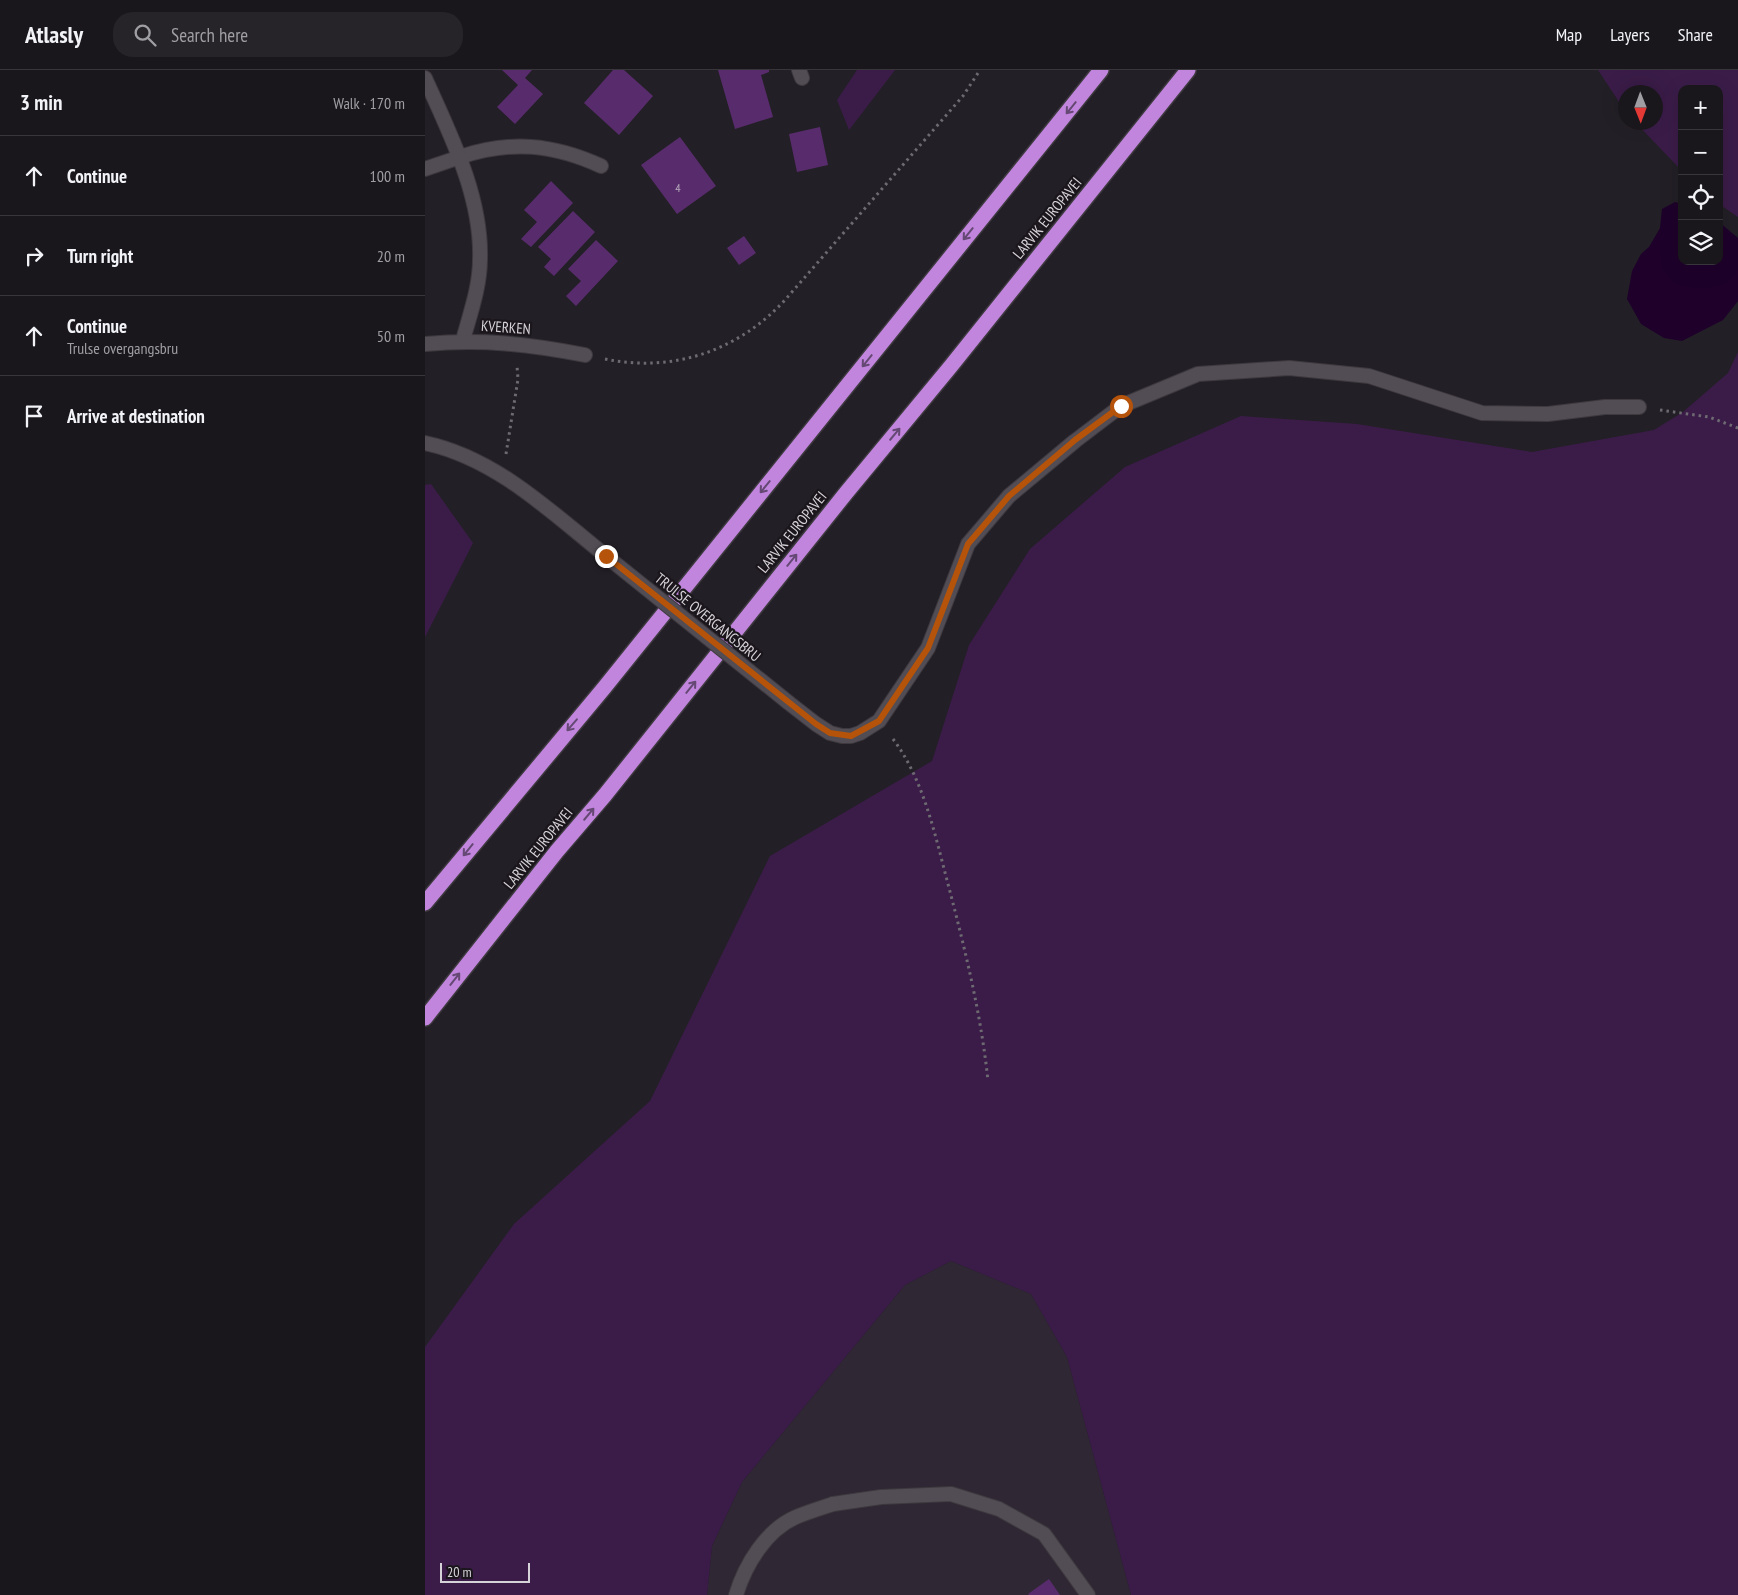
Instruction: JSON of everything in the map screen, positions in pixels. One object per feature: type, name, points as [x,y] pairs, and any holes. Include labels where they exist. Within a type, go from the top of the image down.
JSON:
[{"type":"highway","points":[[425,903],[609,680],[1101,70]]},
{"type":"highway","name":"LARVIK EUROPAVEI","points":[[425,1018],[557,851],[605,795],[1188,70]]},
{"type":"street","points":[[425,78],[460,158],[477,219],[480,258],[477,292],[463,340]]},
{"type":"street","points":[[425,169],[482,150],[523,146],[549,148],[575,154],[601,166]]},
{"type":"street","name":"KVERKEN","points":[[425,344],[463,340],[533,344],[585,355]]},
{"type":"street","points":[[879,721],[928,648],[968,544],[1009,496],[1075,440],[1121,406],[1198,374],[1289,368],[1369,376],[1482,413],[1548,414],[1605,407],[1639,407]]},
{"type":"street","name":"TRULSE OVERGANGSBRU","points":[[425,443],[460,454],[499,473],[789,703],[830,733],[842,736],[860,733],[879,721]]},
{"type":"street","points":[[736,1595],[743,1572],[765,1540],[794,1517],[833,1504],[881,1497],[951,1494],[999,1509],[1044,1534],[1088,1595]]},
{"type":"path","points":[[585,355],[637,363],[673,362],[716,350],[755,328],[779,306],[963,96],[980,70]]},
{"type":"path","points":[[499,473],[505,460],[516,395],[517,344]]},
{"type":"path","points":[[1639,407],[1709,417],[1738,428]]},
{"type":"path","points":[[879,721],[902,751],[915,776],[936,840],[967,959],[985,1046],[988,1081]]},
{"type":"shaded area","points":[[857,70],[895,70],[849,130],[837,100]]},
{"type":"shaded area","points":[[1598,70],[1738,70],[1738,217],[1723,207],[1723,85],[1678,85],[1678,167],[1643,130],[1663,130],[1663,85],[1618,85],[1618,100]]},
{"type":"shaded area","points":[[1675,202],[1678,203],[1678,265],[1723,265],[1723,225],[1738,238],[1738,301],[1723,320],[1682,341],[1664,338],[1641,324],[1627,299],[1632,271],[1641,254],[1649,247],[1660,228],[1662,209]]},
{"type":"shaded area","points":[[1738,352],[1738,1595],[1131,1595],[1067,1357],[1031,1294],[951,1261],[905,1285],[742,1482],[712,1546],[707,1595],[425,1595],[425,1347],[514,1224],[650,1101],[770,856],[932,761],[969,645],[1030,549],[1125,467],[1241,416],[1357,424],[1532,452],[1654,430],[1683,412],[1728,373]]},
{"type":"shaded area","points":[[431,484],[473,543],[425,637],[425,485]]},
{"type":"shaded area","points":[[951,1261],[1031,1294],[1067,1357],[1131,1595],[707,1595],[712,1546],[742,1482],[905,1285]]},
{"type":"building","points":[[502,70],[532,70],[525,78],[543,94],[515,124],[497,107],[518,85]]},
{"type":"building","points":[[613,70],[624,70],[653,96],[619,135],[584,103]]},
{"type":"building","points":[[718,70],[769,70],[769,72],[761,75],[773,117],[735,129]]},
{"type":"building","points":[[820,127],[828,165],[797,172],[789,134]]},
{"type":"building","points":[[680,137],[716,186],[677,214],[641,165]]},
{"type":"building","points":[[551,181],[573,203],[531,247],[521,239],[537,222],[524,210]]},
{"type":"building","points":[[573,211],[595,232],[554,276],[544,267],[551,259],[538,247]]},
{"type":"building","points":[[744,236],[756,253],[739,265],[727,248]]},
{"type":"building","points":[[596,240],[618,261],[576,306],[566,296],[581,281],[568,269]]},
{"type":"building","points":[[1049,1579],[1060,1595],[1028,1594]]},
{"type":"route","points":[[606,556],[816,724],[830,733],[851,736],[860,733],[879,721],[907,682],[928,648],[968,544],[1009,496],[1075,440],[1121,406]]}]
